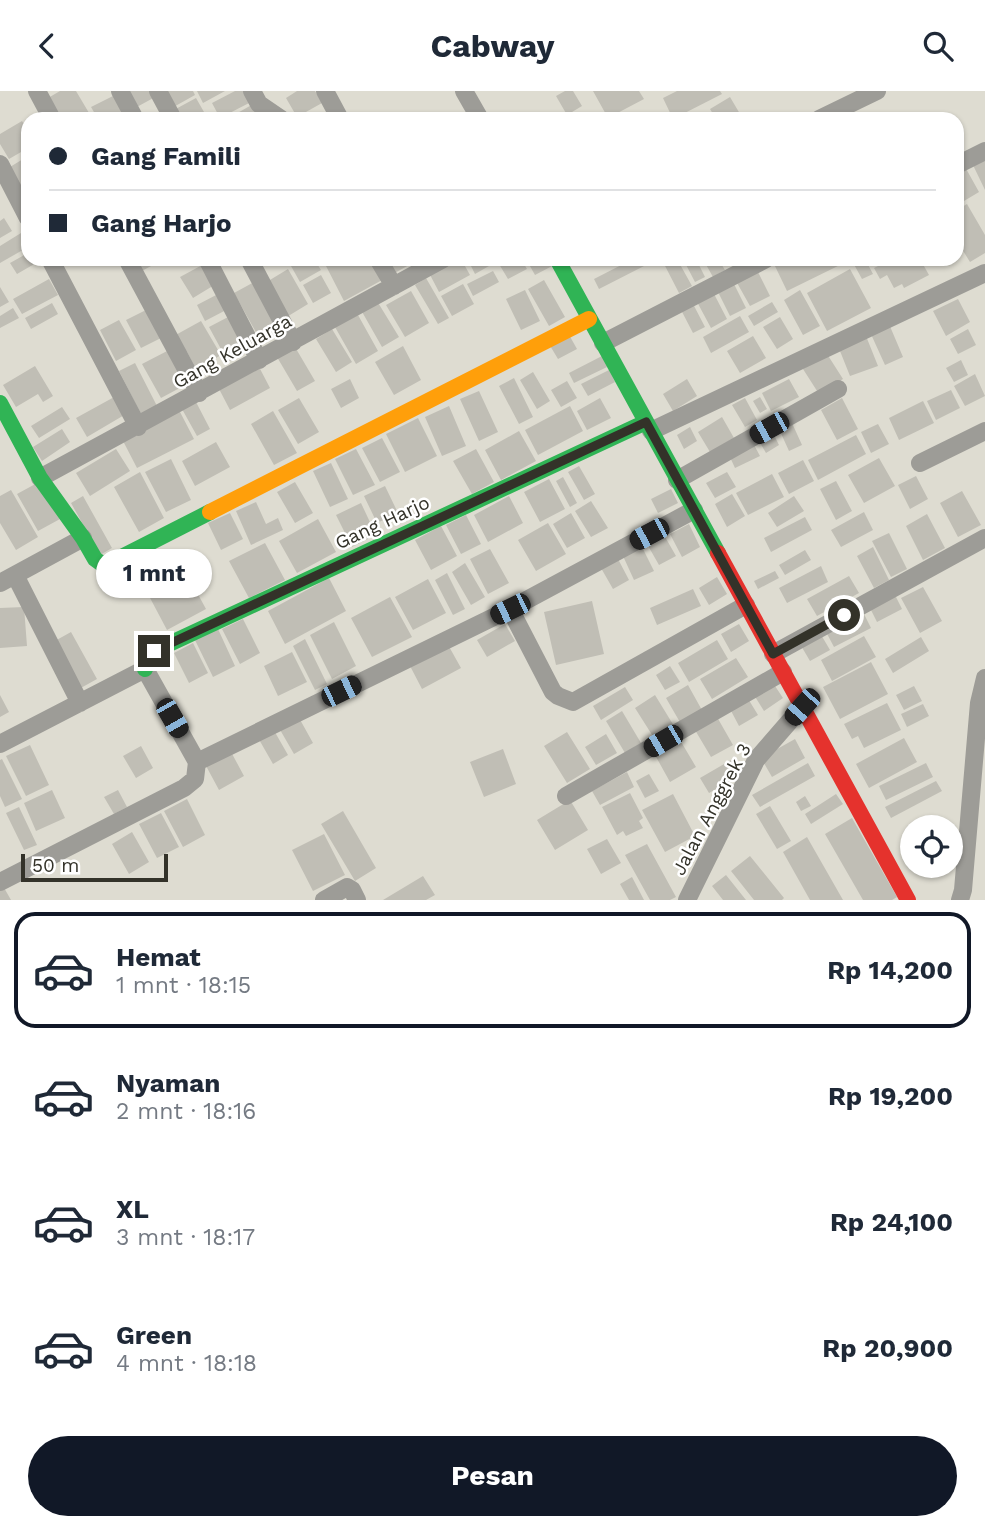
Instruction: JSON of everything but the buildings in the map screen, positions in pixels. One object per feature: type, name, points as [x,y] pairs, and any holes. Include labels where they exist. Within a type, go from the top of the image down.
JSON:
[{"type":"street","points":[[37,91],[48,112]]},
{"type":"street","points":[[120,91],[131,112]]},
{"type":"street","points":[[158,91],[169,112]]},
{"type":"street","points":[[252,91],[259,104],[271,112]]},
{"type":"street","points":[[325,91],[337,112]]},
{"type":"street","points":[[464,91],[476,112]]},
{"type":"street","points":[[834,112],[877,91]]},
{"type":"street","points":[[964,162],[985,151]]},
{"type":"street","points":[[0,164],[21,204]]},
{"type":"street","points":[[54,266],[138,427]]},
{"type":"street","points":[[131,266],[199,393]]},
{"type":"street","points":[[211,266],[259,360]]},
{"type":"street","points":[[253,266],[293,342]]},
{"type":"street","points":[[382,266],[394,286]]},
{"type":"street","name":"Gang Keluarga","points":[[40,478],[394,286],[419,266]]},
{"type":"street","points":[[561,266],[908,900]]},
{"type":"street","points":[[603,343],[752,266]]},
{"type":"street","points":[[648,427],[985,273]]},
{"type":"street","points":[[0,403],[40,478],[95,559],[102,564],[110,563],[589,319]]},
{"type":"street","points":[[677,480],[838,389]]},
{"type":"street","name":"Gang Harjo","points":[[145,669],[149,655],[154,651],[648,427]]},
{"type":"street","points":[[919,463],[985,431]]},
{"type":"street","points":[[197,762],[510,609],[694,510]]},
{"type":"street","points":[[80,703],[8,579],[83,538]]},
{"type":"street","points":[[773,654],[985,538]]},
{"type":"street","points":[[510,609],[553,692],[573,702],[746,605]]},
{"type":"street","points":[[0,744],[145,669],[197,762],[195,779],[184,787],[0,882]]},
{"type":"street","points":[[566,796],[783,672]]},
{"type":"street","points":[[960,900],[979,703],[985,678]]},
{"type":"street","name":"Jalan Anggrek 3","points":[[687,900],[756,760],[802,707]]},
{"type":"street","points":[[324,900],[347,887],[352,890],[357,900]]},
{"type":"traffic: fast","points":[[561,266],[718,553]]},
{"type":"traffic: fast","points":[[0,403],[40,478],[95,559],[102,564],[110,563],[210,512]]},
{"type":"traffic: fast","points":[[145,669],[149,655],[154,651],[646,422]]},
{"type":"traffic: slow","points":[[210,512],[589,319]]},
{"type":"traffic: jam","points":[[718,553],[908,900]]},
{"type":"route","points":[[154,651],[646,422],[773,654],[844,615]]}]
